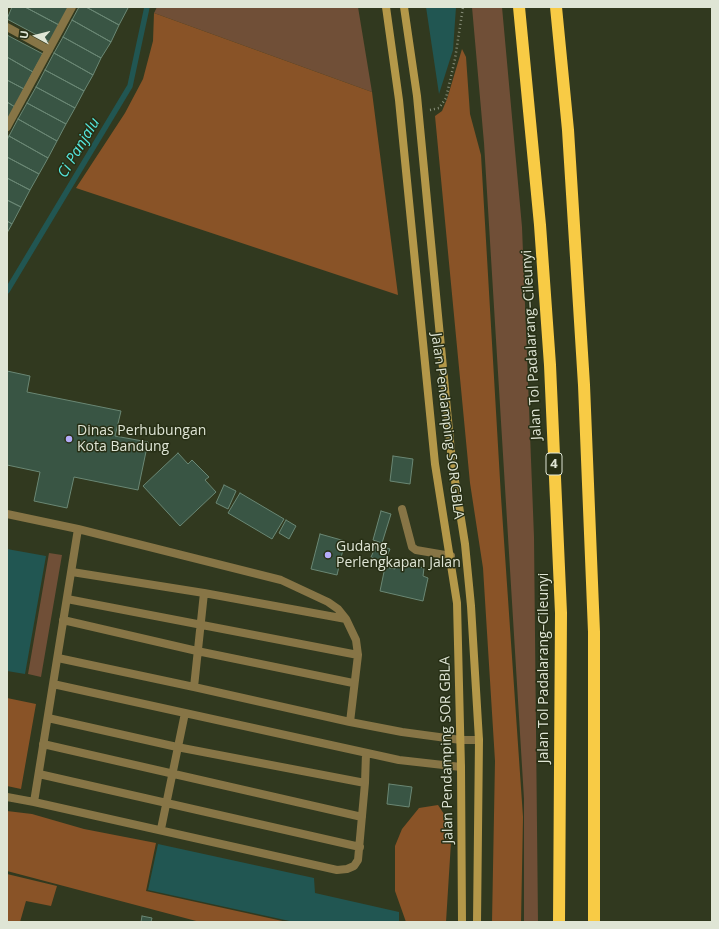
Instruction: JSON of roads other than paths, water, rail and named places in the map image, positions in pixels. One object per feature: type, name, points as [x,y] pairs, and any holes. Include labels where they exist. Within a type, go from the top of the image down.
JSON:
[{"type":"highway","name":"Jalan Tol Padalarang–Cileunyi","points":[[519,7],[541,233],[550,365],[561,606],[558,922]]},
{"type":"highway","points":[[556,7],[568,130],[584,401],[594,632],[594,922]]},
{"type":"street","points":[[7,127],[72,7]]},
{"type":"street","name":"Jalan Pendamping SOR GBLA","points":[[386,7],[399,100],[435,464],[451,556],[457,603],[461,740],[462,922]]},
{"type":"street","name":"Jalan Pendamping SOR GBLA","points":[[404,7],[418,113],[452,462],[465,544],[479,740],[477,922]]},
{"type":"street","points":[[7,27],[49,50]]},
{"type":"street","points":[[402,509],[412,547],[416,550],[451,556]]},
{"type":"street","points":[[7,514],[78,529],[281,580],[328,602],[338,609],[346,619],[356,640],[358,655],[350,722]]},
{"type":"street","points":[[34,802],[78,529]]},
{"type":"street","points":[[72,572],[204,593],[346,619]]},
{"type":"street","points":[[194,687],[204,593]]},
{"type":"street","points":[[67,599],[358,655]]},
{"type":"street","points":[[63,620],[197,651],[354,683]]},
{"type":"street","points":[[58,658],[350,722],[402,732],[461,740],[479,740]]},
{"type":"street","points":[[53,684],[399,760],[461,767]]},
{"type":"street","points":[[162,830],[177,747],[185,713]]},
{"type":"street","points":[[48,718],[177,747],[365,783]]},
{"type":"street","points":[[43,744],[362,817]]},
{"type":"street","points":[[7,797],[338,870],[347,869],[354,866],[358,860],[365,783],[366,753]]},
{"type":"street","points":[[39,774],[360,847]]},
{"type":"water","points":[[426,7],[456,7],[453,50],[439,94]]},
{"type":"water","points":[[7,549],[46,556],[25,674],[7,671]]},
{"type":"water","points":[[158,844],[314,878],[315,893],[399,912],[399,922],[294,922],[148,890]]},
{"type":"waterway","name":"Ci Panjalu","points":[[7,291],[130,86],[147,7]]},
{"type":"place","name":"Dinas Perhubungan Kota Bandung","points":[[69,439]]},
{"type":"place","name":"Gudang Perlengkapan Jalan","points":[[328,555]]}]
